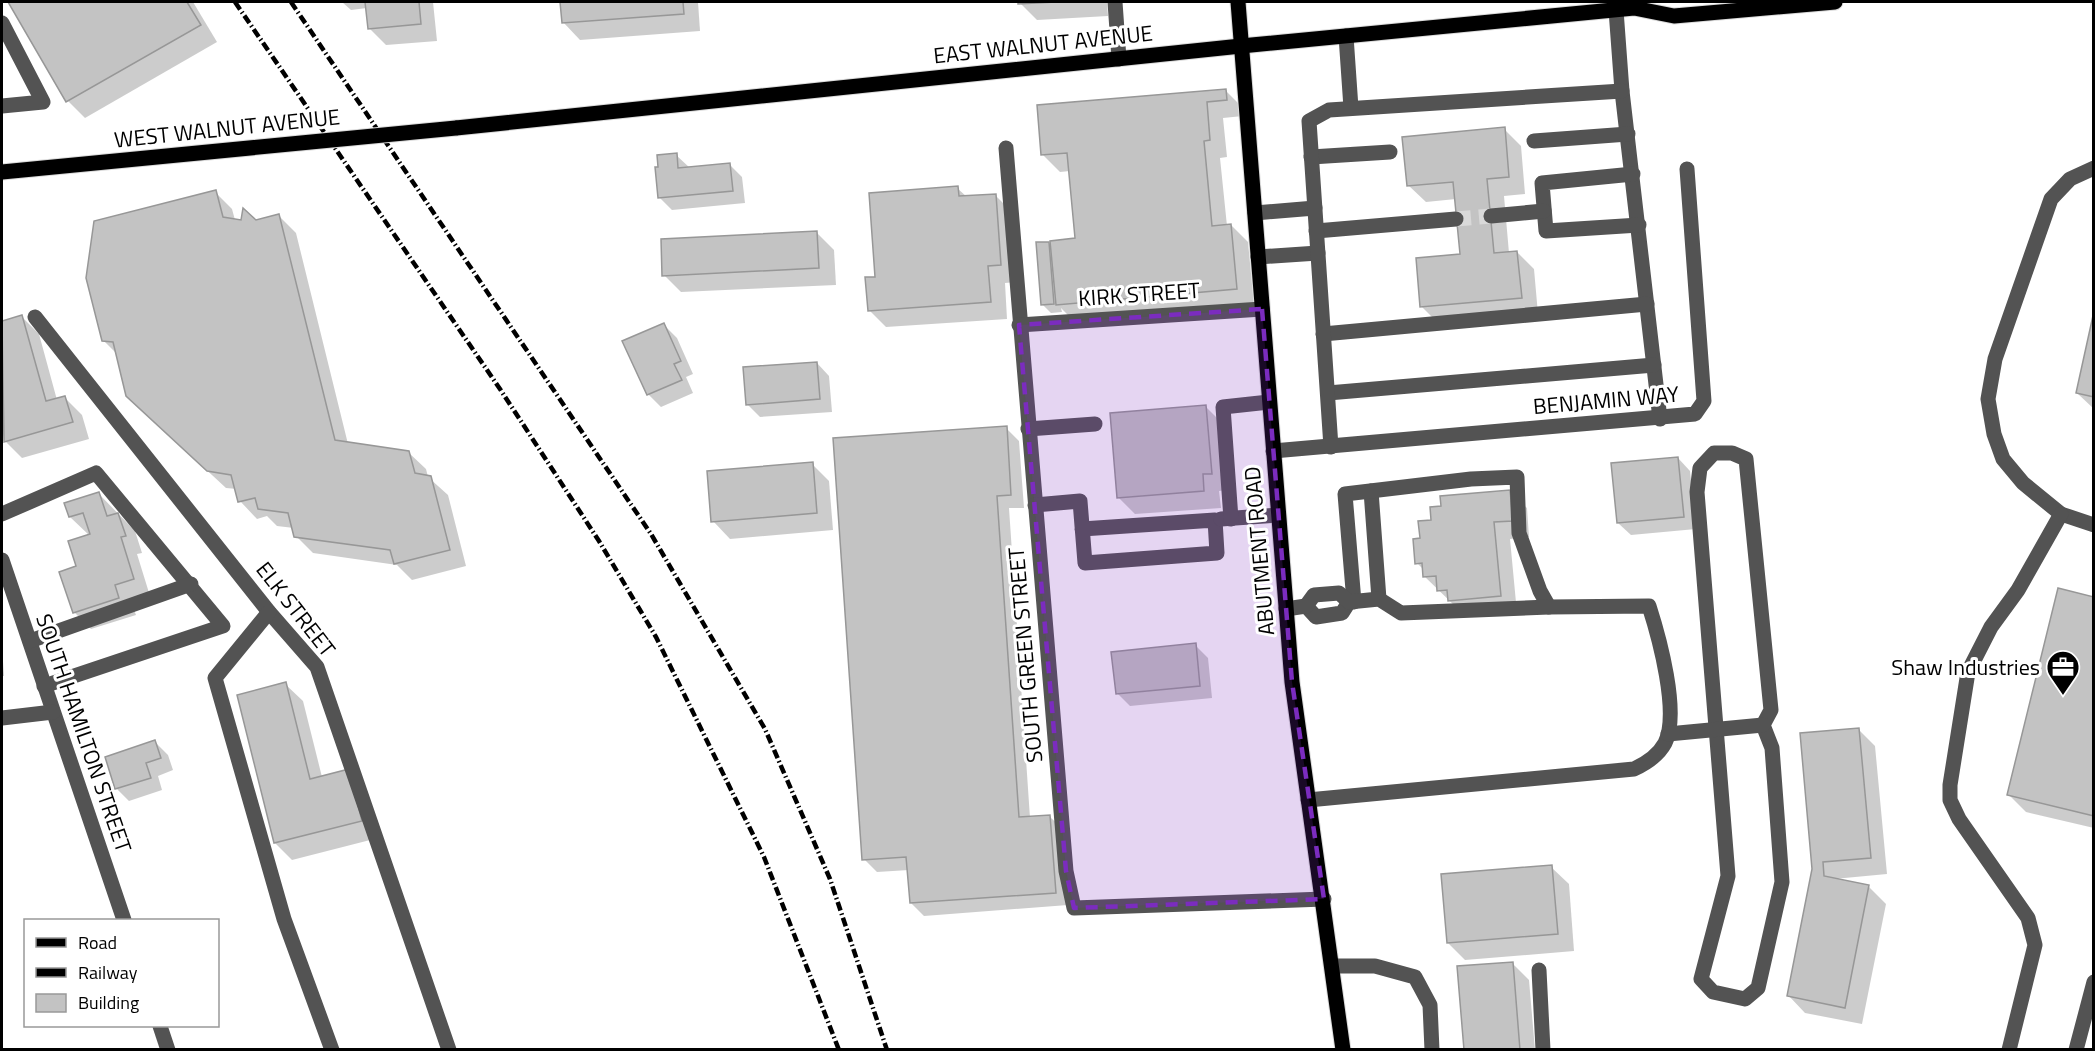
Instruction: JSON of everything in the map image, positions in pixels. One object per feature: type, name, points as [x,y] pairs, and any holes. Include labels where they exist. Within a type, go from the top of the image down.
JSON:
[{"type":"main road","name":"ABUTMENT ROAD","points":[[1238,2],[1292,682],[1324,899],[1343,1050]]},
{"type":"main road","name":"EAST WALNUT AVENUE","points":[[456,128],[1241,46],[1616,10],[1639,5],[1674,16],[1835,2]]},
{"type":"main road","name":"WEST WALNUT AVENUE","points":[[2,172],[456,128]]},
{"type":"street","points":[[1115,2],[1119,59]]},
{"type":"street","points":[[1616,10],[1622,91],[1660,419]]},
{"type":"street","points":[[2,23],[43,102],[2,106]]},
{"type":"street","points":[[1346,36],[1351,108]]},
{"type":"street","points":[[1331,447],[1309,121],[1329,110],[1622,91]]},
{"type":"street","points":[[1534,141],[1628,134]]},
{"type":"street","name":"SOUTH GREEN STREET","points":[[1005,148],[1066,871],[1074,908],[1324,899]]},
{"type":"street","points":[[1311,157],[1390,152]]},
{"type":"street","points":[[2094,168],[2070,179],[2051,200],[1995,359],[1988,399],[1994,434],[2003,459],[2023,483],[2061,514],[2094,525]]},
{"type":"street","name":"BENJAMIN WAY","points":[[1273,451],[1660,419],[1695,414],[1704,401],[1687,170]]},
{"type":"street","points":[[1633,174],[1542,183],[1546,231],[1639,225]]},
{"type":"street","points":[[1255,213],[1315,208]]},
{"type":"street","points":[[1491,216],[1544,211]]},
{"type":"street","points":[[1316,231],[1456,219]]},
{"type":"street","points":[[1258,257],[1318,253]]},
{"type":"street","points":[[1323,334],[1647,304]]},
{"type":"street","name":"KIRK STREET","points":[[1019,325],[1263,309]]},
{"type":"street","name":"ELK STREET","points":[[35,317],[269,612],[316,667],[449,1050]]},
{"type":"street","points":[[1328,393],[1654,365]]},
{"type":"street","points":[[1035,505],[1080,501],[1085,563],[1218,553],[1223,519],[1223,407],[1269,402]]},
{"type":"street","points":[[1028,429],[1095,424]]},
{"type":"street","points":[[1714,453],[1732,453],[1746,459],[1771,710],[1763,725],[1772,748],[1782,882],[1758,988],[1745,999],[1713,992],[1701,979],[1728,876],[1718,729],[1697,492],[1700,468],[1714,453]]},
{"type":"street","points":[[2,514],[96,473],[191,584],[223,626],[44,686]]},
{"type":"street","points":[[1352,602],[1345,494],[1471,479],[1517,477],[1520,533],[1540,591],[1549,607]]},
{"type":"street","points":[[1371,491],[1379,598]]},
{"type":"street","points":[[2009,1050],[2034,945],[2028,918],[1959,819],[1950,800],[1950,785],[1968,672],[1991,627],[2018,590],[2061,514]]},
{"type":"street","points":[[1082,529],[1278,515]]},
{"type":"street","name":"SOUTH HAMILTON STREET","points":[[2,560],[123,919]]},
{"type":"street","points":[[30,641],[191,584]]},
{"type":"street","points":[[1286,609],[1306,606],[1314,595],[1339,593],[1352,602],[1379,598],[1401,613],[1549,607],[1649,606],[1663,648],[1669,706],[1668,734],[1658,753],[1647,763],[1617,772],[1308,800]]},
{"type":"street","points":[[269,612],[215,678],[284,919],[332,1050]]},
{"type":"street","points":[[2,718],[53,712]]},
{"type":"street","points":[[1668,734],[1763,725]]},
{"type":"street","points":[[1332,966],[1375,966],[1415,977],[1430,1005],[1432,1050]]},
{"type":"street","points":[[1539,970],[1543,1050]]},
{"type":"street","points":[[2076,1050],[2094,982]]},
{"type":"street","points":[[160,1027],[168,1050]]},
{"type":"highlighted area","points":[[1262,309],[1292,682],[1324,899],[1074,908],[1066,871],[1019,325]]},
{"type":"building","points":[[8,2],[187,2],[201,25],[66,102]]},
{"type":"building","points":[[365,2],[419,2],[421,24],[368,29]]},
{"type":"building","points":[[560,2],[683,2],[684,14],[562,23]]},
{"type":"building","points":[[1018,2],[1056,2],[1018,4]]},
{"type":"building","points":[[1226,89],[1227,100],[1207,102],[1210,140],[1204,141],[1212,226],[1231,224],[1237,289],[1056,305],[1050,241],[1075,238],[1067,153],[1041,155],[1037,105]]},
{"type":"building","points":[[1505,127],[1509,177],[1487,179],[1494,253],[1517,251],[1522,298],[1420,307],[1416,258],[1460,254],[1453,182],[1407,186],[1402,137]]},
{"type":"building","points":[[677,153],[678,168],[730,163],[733,191],[658,198],[655,167],[658,167],[657,155]]},
{"type":"building","points":[[958,186],[959,196],[996,194],[1001,265],[988,266],[991,302],[868,311],[865,277],[875,277],[869,193]]},
{"type":"building","points":[[216,190],[223,217],[241,220],[243,208],[256,220],[279,214],[335,440],[409,451],[415,473],[431,476],[450,550],[394,564],[390,550],[294,537],[288,513],[258,509],[255,498],[238,502],[231,475],[207,471],[126,396],[113,342],[102,341],[86,278],[94,221]]},
{"type":"building","points":[[817,231],[819,268],[662,276],[661,239]]},
{"type":"building","points":[[1036,242],[1049,242],[1054,304],[1041,305]]},
{"type":"building","points":[[2094,311],[2094,397],[2076,393]]},
{"type":"building","points":[[22,315],[46,401],[65,396],[73,422],[4,442],[2,321]]},
{"type":"building","points":[[664,323],[681,361],[674,364],[682,380],[647,395],[622,341]]},
{"type":"building","points":[[817,362],[820,399],[746,405],[743,367]]},
{"type":"building","points":[[1206,405],[1212,474],[1203,474],[1204,491],[1117,498],[1110,413]]},
{"type":"building","points":[[1007,426],[1011,495],[997,496],[1019,817],[1050,815],[1056,893],[910,903],[906,857],[862,860],[833,438]]},
{"type":"building","points":[[1678,457],[1684,517],[1617,523],[1611,463]]},
{"type":"building","points":[[813,462],[817,513],[711,522],[707,471]]},
{"type":"building","points":[[1510,490],[1513,521],[1494,522],[1501,596],[1448,601],[1447,590],[1437,591],[1436,576],[1423,577],[1422,563],[1415,564],[1413,539],[1420,538],[1418,521],[1431,520],[1430,507],[1441,506],[1440,496]]},
{"type":"building","points":[[99,492],[107,516],[118,513],[126,536],[121,537],[134,579],[115,585],[119,598],[73,613],[59,572],[76,566],[68,541],[90,534],[83,513],[69,517],[64,503]]},
{"type":"building","name":"Shaw Industries","points":[[2058,588],[2094,597],[2094,816],[2007,795]]},
{"type":"building","points":[[1196,643],[1200,686],[1116,694],[1111,652]]},
{"type":"building","points":[[286,682],[310,779],[349,769],[362,821],[274,843],[237,695]]},
{"type":"building","points":[[1859,728],[1871,858],[1823,862],[1824,876],[1869,885],[1845,1008],[1787,996],[1812,869],[1800,733]]},
{"type":"building","points":[[155,740],[161,758],[146,763],[151,778],[115,789],[105,757]]},
{"type":"building","points":[[1552,865],[1558,934],[1447,943],[1441,874]]},
{"type":"building","points":[[1513,962],[1520,1050],[1464,1050],[1457,966]]},
{"type":"tunnel","points":[[1456,219],[1491,216]]},
{"type":"railway","points":[[235,2],[500,389],[599,541],[656,637],[764,857],[839,1050]]},
{"type":"railway","points":[[291,2],[651,534],[765,729],[830,879],[887,1050]]},
{"type":"place","name":"Shaw Industries","points":[[2063,696]]}]
